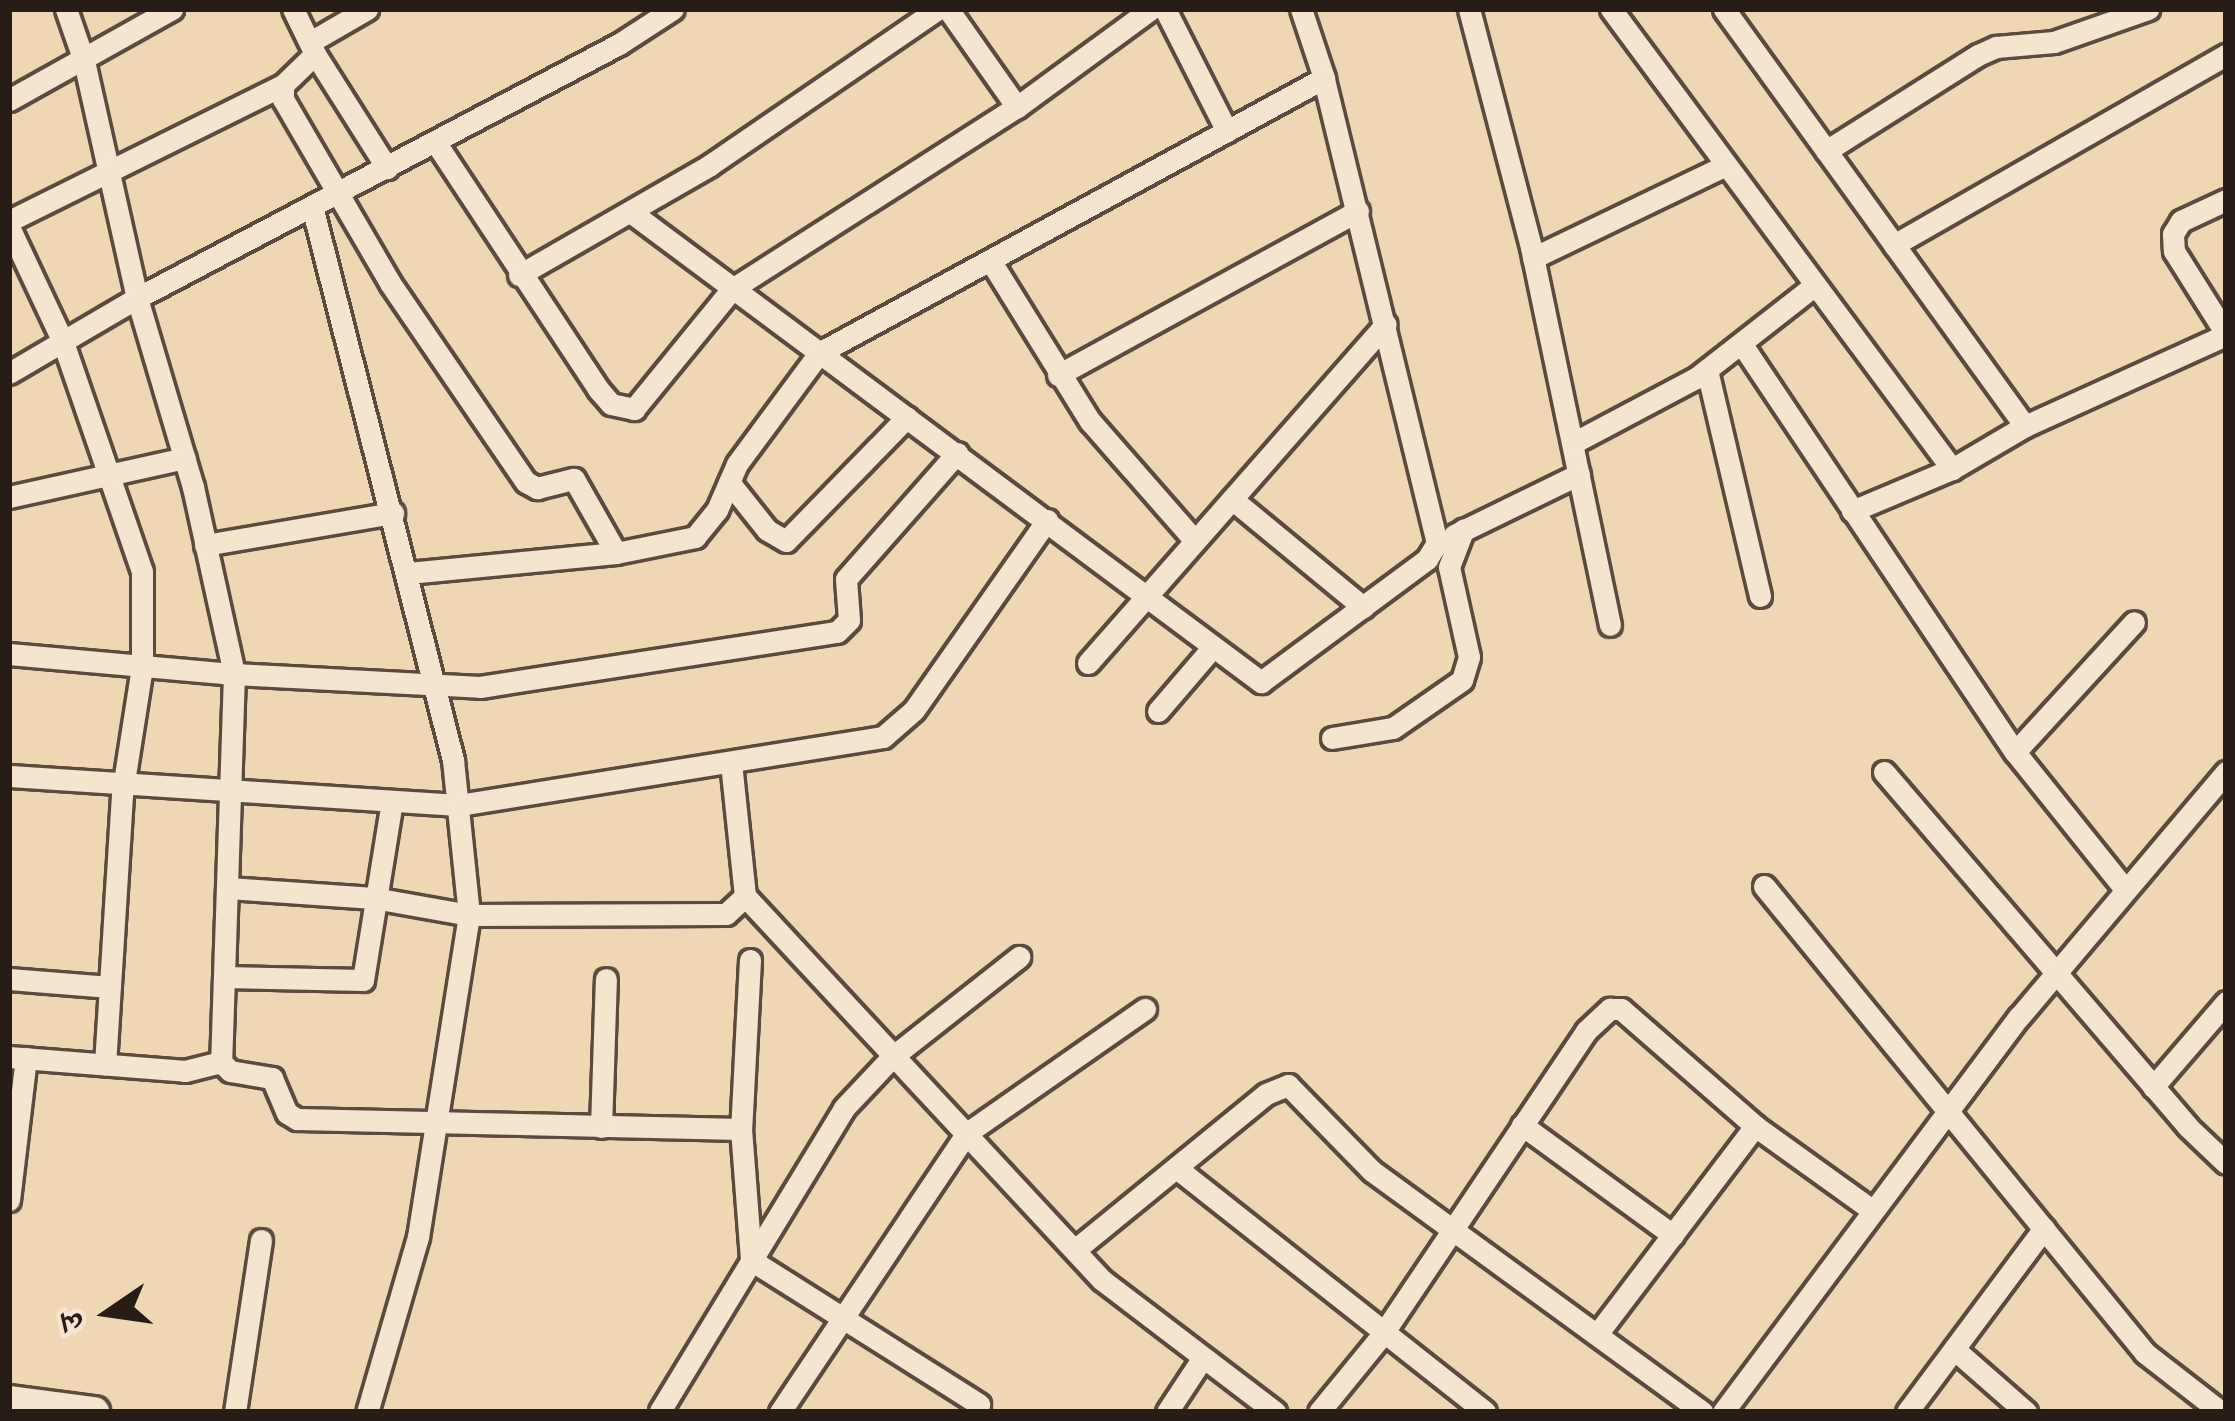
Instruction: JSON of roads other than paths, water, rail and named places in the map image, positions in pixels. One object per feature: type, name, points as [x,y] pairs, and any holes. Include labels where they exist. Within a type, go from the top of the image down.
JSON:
[{"type":"street","points":[[66,9],[112,173],[137,298],[185,458],[233,674],[221,1062],[230,1071],[272,1078],[287,1113],[297,1119],[741,1129]]},
{"type":"street","points":[[9,100],[172,9]]},
{"type":"street","points":[[293,9],[387,168]]},
{"type":"street","points":[[105,1064],[123,786],[142,667],[142,571],[63,342],[9,224],[283,85],[313,48],[367,9]]},
{"type":"street","points":[[9,373],[137,298],[436,143],[673,9]]},
{"type":"street","points":[[519,274],[632,213],[938,9]]},
{"type":"street","points":[[947,9],[1017,107]]},
{"type":"street","points":[[436,143],[598,389],[624,410],[642,401],[732,290],[1017,107],[1151,9]]},
{"type":"street","points":[[1165,9],[1227,131]]},
{"type":"street","points":[[1300,9],[1324,78],[1437,543]]},
{"type":"street","points":[[1469,9],[1533,258],[1610,625]]},
{"type":"street","points":[[1611,9],[1952,470]]},
{"type":"street","points":[[1724,9],[2025,426]]},
{"type":"street","points":[[1826,151],[1978,55],[2054,42],[2148,9]]},
{"type":"street","points":[[1894,245],[2226,55]]},
{"type":"street","points":[[408,573],[616,553],[695,537],[819,352],[1324,78]]},
{"type":"street","points":[[283,85],[291,115],[390,283],[515,469],[537,488],[574,479],[616,553]]},
{"type":"street","points":[[1533,258],[1726,165]]},
{"type":"street","points":[[1852,511],[1952,470],[2025,426],[2226,334],[2174,251],[2173,235],[2181,221],[2226,200]]},
{"type":"street","points":[[311,206],[435,688],[459,805],[469,915],[439,1123],[405,1292],[367,1412]]},
{"type":"street","points":[[1058,375],[1358,211]]},
{"type":"street","points":[[632,213],[1261,682],[1427,559],[1437,543],[1579,474]]},
{"type":"street","points":[[990,260],[1058,375],[1109,446],[1195,541]]},
{"type":"street","points":[[1573,443],[1707,370],[1815,285]]},
{"type":"street","points":[[1088,663],[1386,324]]},
{"type":"street","points":[[1743,346],[2015,752],[2124,888]]},
{"type":"street","points":[[1707,370],[1760,596]]},
{"type":"street","points":[[729,482],[767,530],[786,542],[907,417]]},
{"type":"street","points":[[9,654],[435,688],[687,658],[837,632],[849,620],[846,579],[957,454]]},
{"type":"street","points":[[9,496],[110,478],[185,458]]},
{"type":"street","points":[[1232,499],[1363,608]]},
{"type":"street","points":[[206,545],[393,513]]},
{"type":"street","points":[[9,776],[459,805],[853,744],[901,726],[1047,520]]},
{"type":"street","points":[[1332,738],[1393,728],[1462,680],[1469,657],[1449,567],[1462,530]]},
{"type":"street","points":[[2015,752],[2134,622]]},
{"type":"street","points":[[1158,711],[1212,648]]},
{"type":"street","points":[[731,763],[745,896],[1132,1308],[1275,1412]]},
{"type":"street","points":[[1884,772],[2153,1087],[2226,1163]]},
{"type":"street","points":[[1723,1412],[2056,972],[2226,772]]},
{"type":"street","points":[[224,977],[363,980],[392,801]]},
{"type":"street","points":[[1764,886],[2146,1353],[2221,1412]]},
{"type":"street","points":[[228,888],[374,898],[469,915],[701,918],[736,909],[745,896]]},
{"type":"street","points":[[660,1411],[844,1108],[892,1057],[1019,957]]},
{"type":"street","points":[[750,960],[741,1129],[751,1260]]},
{"type":"street","points":[[9,979],[110,987]]},
{"type":"street","points":[[601,1127],[605,979]]},
{"type":"street","points":[[2153,1087],[2226,1002]]},
{"type":"street","points":[[780,1412],[967,1133],[1145,1009]]},
{"type":"street","points":[[1319,1412],[1382,1335],[1599,1015],[1622,1009],[1755,1126],[1872,1210]]},
{"type":"street","points":[[9,1199],[17,1058],[185,1072],[221,1062]]},
{"type":"street","points":[[1076,1250],[1266,1094],[1288,1085],[1357,1159],[1702,1412]]},
{"type":"street","points":[[1522,1125],[1672,1234]]},
{"type":"street","points":[[1598,1333],[1755,1126]]},
{"type":"street","points":[[1179,1170],[1485,1412]]},
{"type":"street","points":[[1907,1412],[2044,1228]]},
{"type":"street","points":[[236,1412],[261,1240]]},
{"type":"street","points":[[751,1260],[979,1404]]},
{"type":"street","points":[[1954,1349],[2026,1412]]},
{"type":"street","points":[[1166,1412],[1202,1359]]},
{"type":"street","points":[[9,1402],[94,1412]]}]
